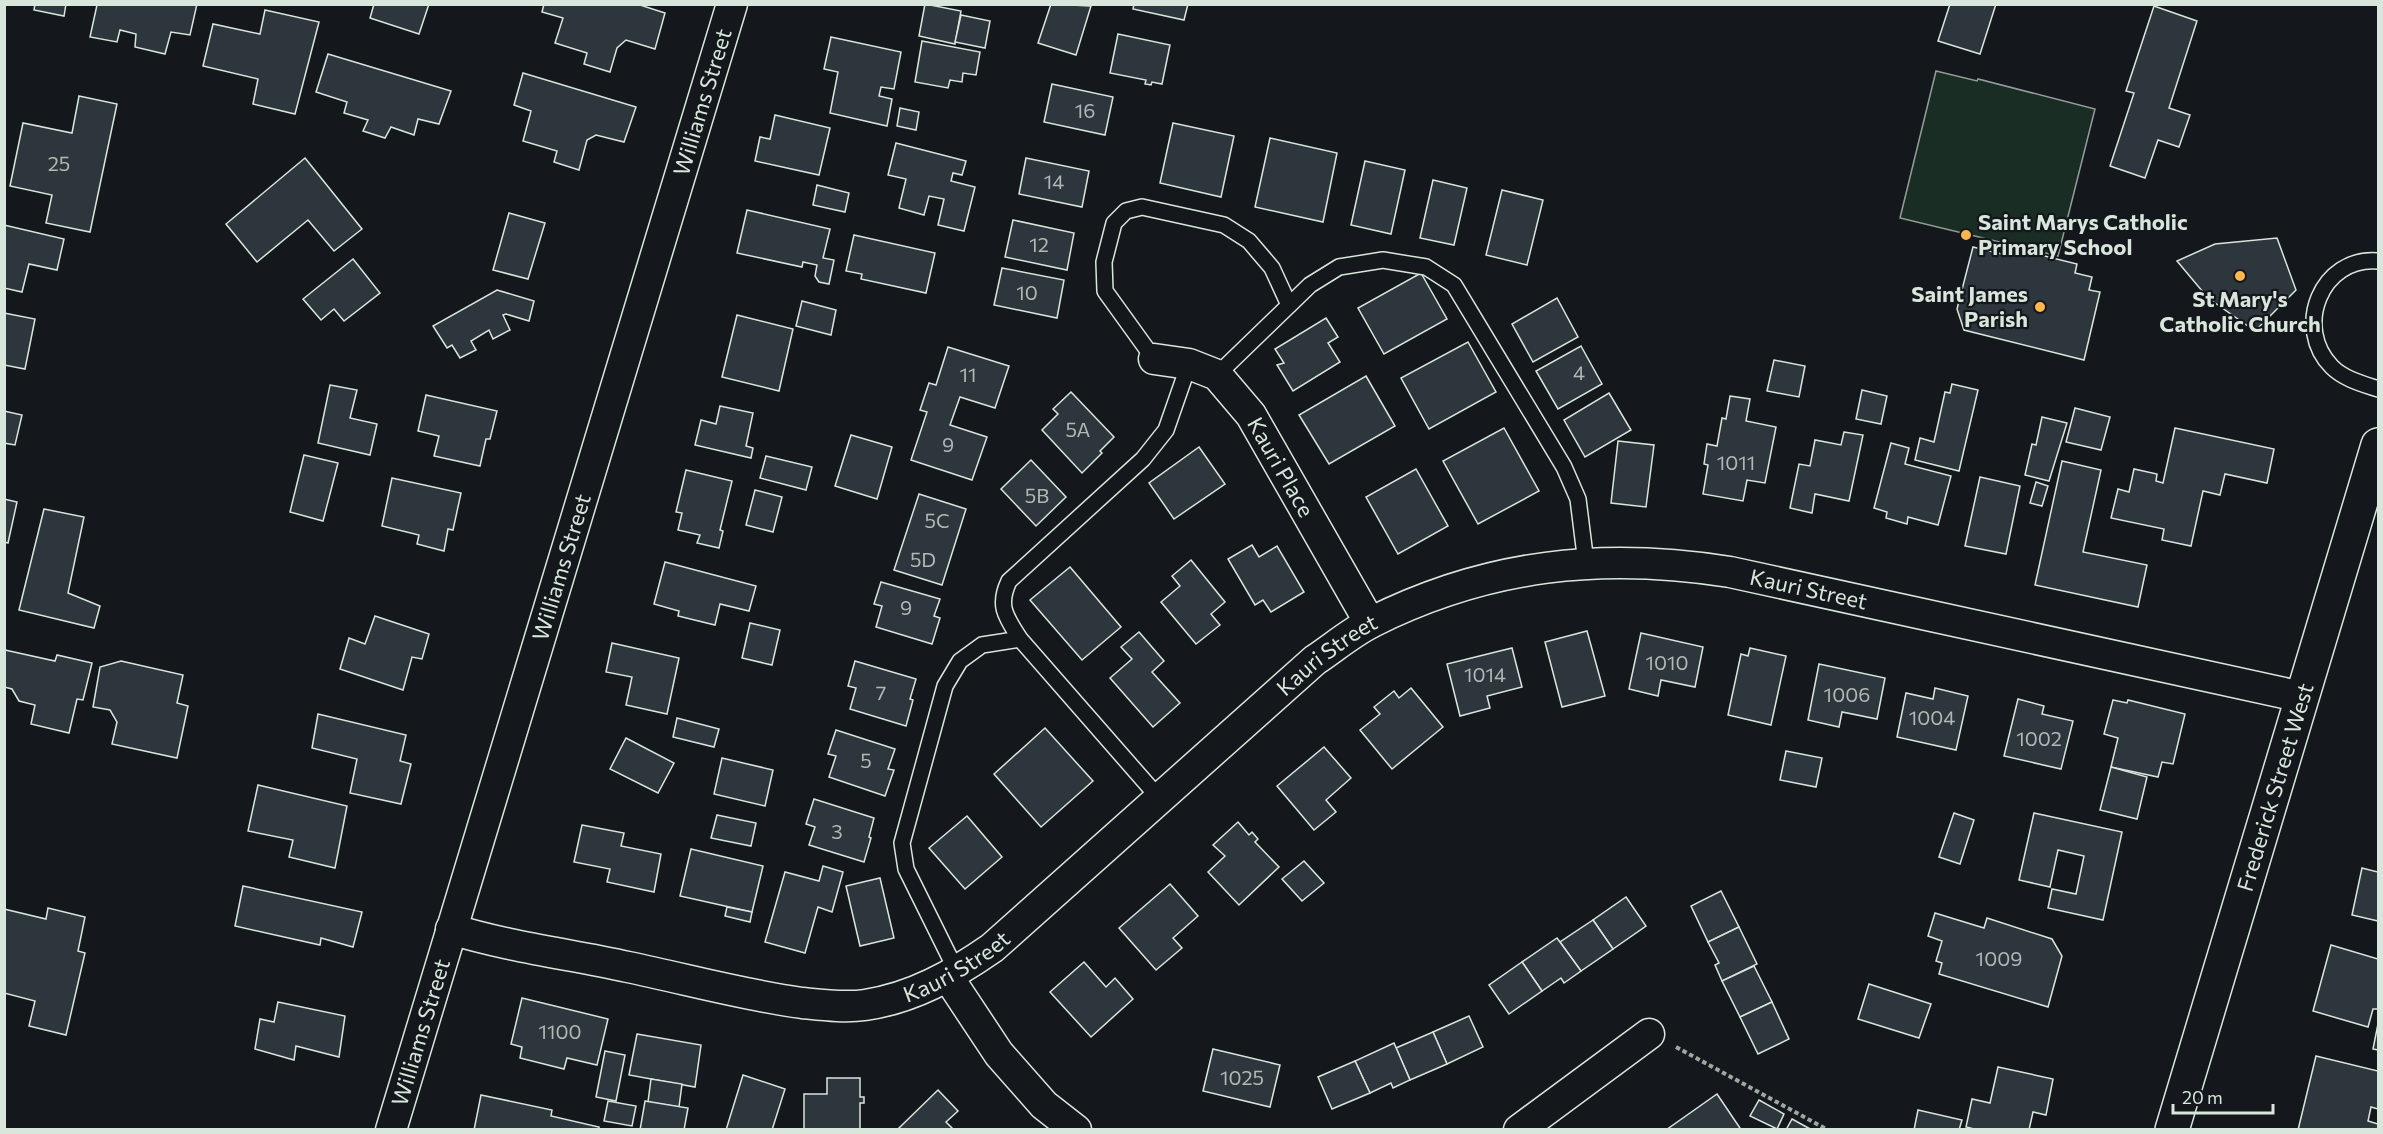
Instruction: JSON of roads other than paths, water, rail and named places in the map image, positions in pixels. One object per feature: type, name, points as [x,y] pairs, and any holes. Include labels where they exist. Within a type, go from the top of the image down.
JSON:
[{"type":"main road","name":"Frederick Street West","points":[[2172,1130],[2379,445]]},
{"type":"street","name":"Williams Street","points":[[391,1130],[732,4]]},
{"type":"street","name":"Kauri Place","points":[[1154,360],[1189,364],[1217,375],[1251,415],[1370,623]]},
{"type":"street","name":"Kauri Street","points":[[451,928],[481,938],[629,967],[767,998],[822,1005],[863,1006],[900,998],[952,975],[992,948],[1315,660],[1370,623],[1426,599],[1481,579],[1532,569],[1586,563],[1678,564],[1730,572],[2302,697]]},
{"type":"street","points":[[952,975],[999,1054],[1044,1105],[1076,1130]]},
{"type":"street","points":[[1519,1130],[1649,1034]]},
{"type":"lane","points":[[1154,360],[1105,291],[1104,262],[1114,223],[1126,211],[1142,207],[1224,225],[1249,241],[1272,268],[1289,305]]},
{"type":"lane","points":[[1217,375],[1310,285],[1339,267],[1383,260],[1426,267],[1454,285],[1564,467],[1578,499],[1586,563]]},
{"type":"lane","points":[[2379,261],[2362,262],[2334,275],[2319,296],[2314,319],[2319,346],[2332,368],[2342,375],[2379,389]]},
{"type":"lane","points":[[1160,799],[1020,639],[1006,617],[1001,597],[1009,581],[1143,459],[1166,430],[1189,364]]},
{"type":"lane","points":[[952,975],[906,869],[902,843],[945,686],[960,661],[982,645],[1020,639]]},
{"type":"place","name":"Saint Marys Catholic Primary School","points":[[1966,235]]},
{"type":"place","name":"St Mary's Catholic Church","points":[[2240,276]]},
{"type":"place","name":"Saint James Parish","points":[[2040,307]]}]
